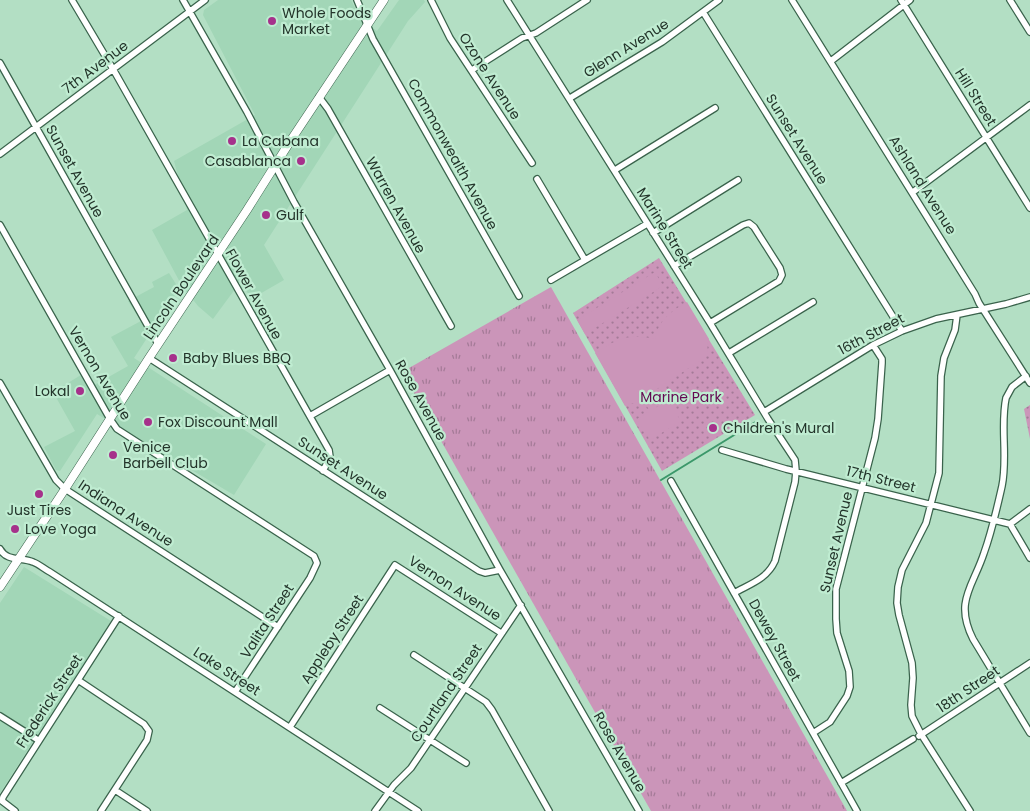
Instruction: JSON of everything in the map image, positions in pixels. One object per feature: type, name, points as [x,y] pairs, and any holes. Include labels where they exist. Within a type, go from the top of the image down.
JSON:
[{"type":"highway","name":"Lincoln Boulevard","points":[[0,588],[384,0]]},
{"type":"street","name":"Flower Avenue","points":[[72,0],[329,450],[330,457],[323,471]]},
{"type":"street","name":"Rose Avenue","points":[[183,0],[500,570],[639,811]]},
{"type":"street","name":"7th Avenue","points":[[0,154],[205,0]]},
{"type":"street","name":"Commonwealth Avenue","points":[[358,0],[373,39],[519,296]]},
{"type":"street","name":"Ozone Avenue","points":[[431,0],[450,38],[532,163]]},
{"type":"street","name":"Marine Street","points":[[507,0],[570,98],[764,412],[796,460],[796,471]]},
{"type":"street","points":[[472,70],[529,35],[536,33],[587,0]]},
{"type":"street","name":"Glenn Avenue","points":[[570,98],[662,42],[719,0]]},
{"type":"street","name":"Ashland Avenue","points":[[792,0],[1030,383]]},
{"type":"street","points":[[830,61],[902,2],[910,0]]},
{"type":"street","points":[[1010,0],[1030,32]]},
{"type":"street","name":"Hill Street","points":[[902,2],[1030,208]]},
{"type":"street","name":"Sunset Avenue","points":[[704,12],[902,331]]},
{"type":"street","name":"Sunset Avenue","points":[[0,63],[158,344]]},
{"type":"street","name":"Warren Avenue","points":[[319,98],[328,109],[451,326]]},
{"type":"street","points":[[913,192],[1030,105]]},
{"type":"street","points":[[614,170],[714,108]]},
{"type":"street","points":[[537,179],[585,260]]},
{"type":"street","points":[[653,233],[738,180]]},
{"type":"street","points":[[674,266],[743,225],[750,223],[780,268],[782,275],[779,281],[710,323]]},
{"type":"street","points":[[551,280],[647,224]]},
{"type":"street","name":"Vernon Avenue","points":[[0,225],[117,429],[314,556],[316,563]]},
{"type":"street","name":"16th Street","points":[[764,412],[873,345],[902,331],[922,323],[1030,297]]},
{"type":"street","points":[[729,353],[813,302]]},
{"type":"street","points":[[957,315],[956,330],[942,366],[940,464],[924,527],[902,570],[898,587],[898,608],[910,650],[913,670],[911,710],[920,735],[970,811]]},
{"type":"street","name":"Sunset Avenue","points":[[813,733],[830,722],[847,696],[850,687],[849,671],[838,633],[836,597],[840,573],[878,420],[882,359],[873,345]]},
{"type":"street","name":"Sunset Avenue","points":[[149,358],[479,571],[485,573],[500,570]]},
{"type":"street","points":[[310,416],[390,370]]},
{"type":"street","points":[[1026,376],[1012,387],[1006,398],[1005,468],[985,552],[967,591],[966,617],[973,640],[1030,733]]},
{"type":"street","name":"Indiana Avenue","points":[[0,383],[56,480],[65,489],[278,627]]},
{"type":"street","name":"17th Street","points":[[722,450],[796,471],[1010,524]]},
{"type":"street","points":[[734,593],[764,577],[771,570],[775,561],[796,471]]},
{"type":"street","name":"Dewey Street","points":[[672,481],[857,811]]},
{"type":"street","points":[[1030,509],[1010,524],[1030,558]]},
{"type":"street","name":"Lake Street","points":[[0,550],[6,556],[34,563],[119,616],[418,811]]},
{"type":"street","name":"Valita Street","points":[[235,692],[310,578],[316,563]]},
{"type":"street","name":"Vernon Avenue","points":[[395,565],[501,633]]},
{"type":"street","name":"Appleby Street","points":[[290,727],[395,565]]},
{"type":"street","name":"Courtland Street","points":[[375,811],[411,768],[520,605]]},
{"type":"street","name":"Frederick Street","points":[[15,811],[2,801],[2,797],[119,616]]},
{"type":"street","points":[[414,655],[480,698],[492,710],[549,811]]},
{"type":"street","name":"18th Street","points":[[920,735],[1030,663]]},
{"type":"street","points":[[78,680],[148,727],[149,731],[147,740],[101,811]]},
{"type":"street","points":[[380,708],[466,762]]},
{"type":"street","points":[[0,716],[38,740]]},
{"type":"street","points":[[841,783],[913,740]]},
{"type":"street","points":[[115,790],[147,811]]},
{"type":"shaded area","points":[[218,0],[351,0],[357,16],[377,31],[399,0],[424,0],[425,2],[408,21],[264,245],[284,280],[251,299],[241,281],[213,319],[198,306],[182,286],[152,230],[187,210],[174,161],[255,115],[203,15],[204,10]]},
{"type":"shaded area","points":[[169,273],[179,289],[134,358],[266,444],[234,495],[97,414],[60,471],[56,470],[44,447],[75,431],[53,392],[81,375],[89,388],[128,366],[111,337],[141,321],[128,301],[154,287],[152,282]]},
{"type":"shaded area","points":[[24,567],[111,621],[0,793],[0,603]]},
{"type":"green space","name":"Marine Park","points":[[659,258],[755,415],[662,471],[573,313]]},
{"type":"green space","points":[[655,272],[663,286],[585,334],[577,320]]},
{"type":"green space","points":[[551,287],[847,811],[651,811],[402,372]]},
{"type":"green space","points":[[687,302],[709,339],[707,343],[708,353],[704,358],[648,395],[655,408],[668,400],[681,421],[650,440],[637,419],[650,411],[642,399],[635,404],[630,403],[625,406],[595,353],[623,338],[646,337],[655,339],[659,327],[666,317]]},
{"type":"green space","points":[[1030,405],[1030,439],[1024,409]]},
{"type":"waterway","points":[[661,480],[757,421]]},
{"type":"place","name":"Whole Foods Market","points":[[272,21]]},
{"type":"place","name":"La Cabana","points":[[232,141]]},
{"type":"place","name":"Casablanca","points":[[301,161]]},
{"type":"place","name":"Gulf","points":[[266,215]]},
{"type":"place","name":"Baby Blues BBQ","points":[[173,358]]},
{"type":"place","name":"Lokal","points":[[80,391]]},
{"type":"place","name":"Fox Discount Mall","points":[[148,422]]},
{"type":"place","name":"Children's Mural","points":[[713,428]]},
{"type":"place","name":"Venice Barbell Club","points":[[113,455]]},
{"type":"place","name":"Just Tires","points":[[39,494]]},
{"type":"place","name":"Love Yoga","points":[[15,529]]}]
